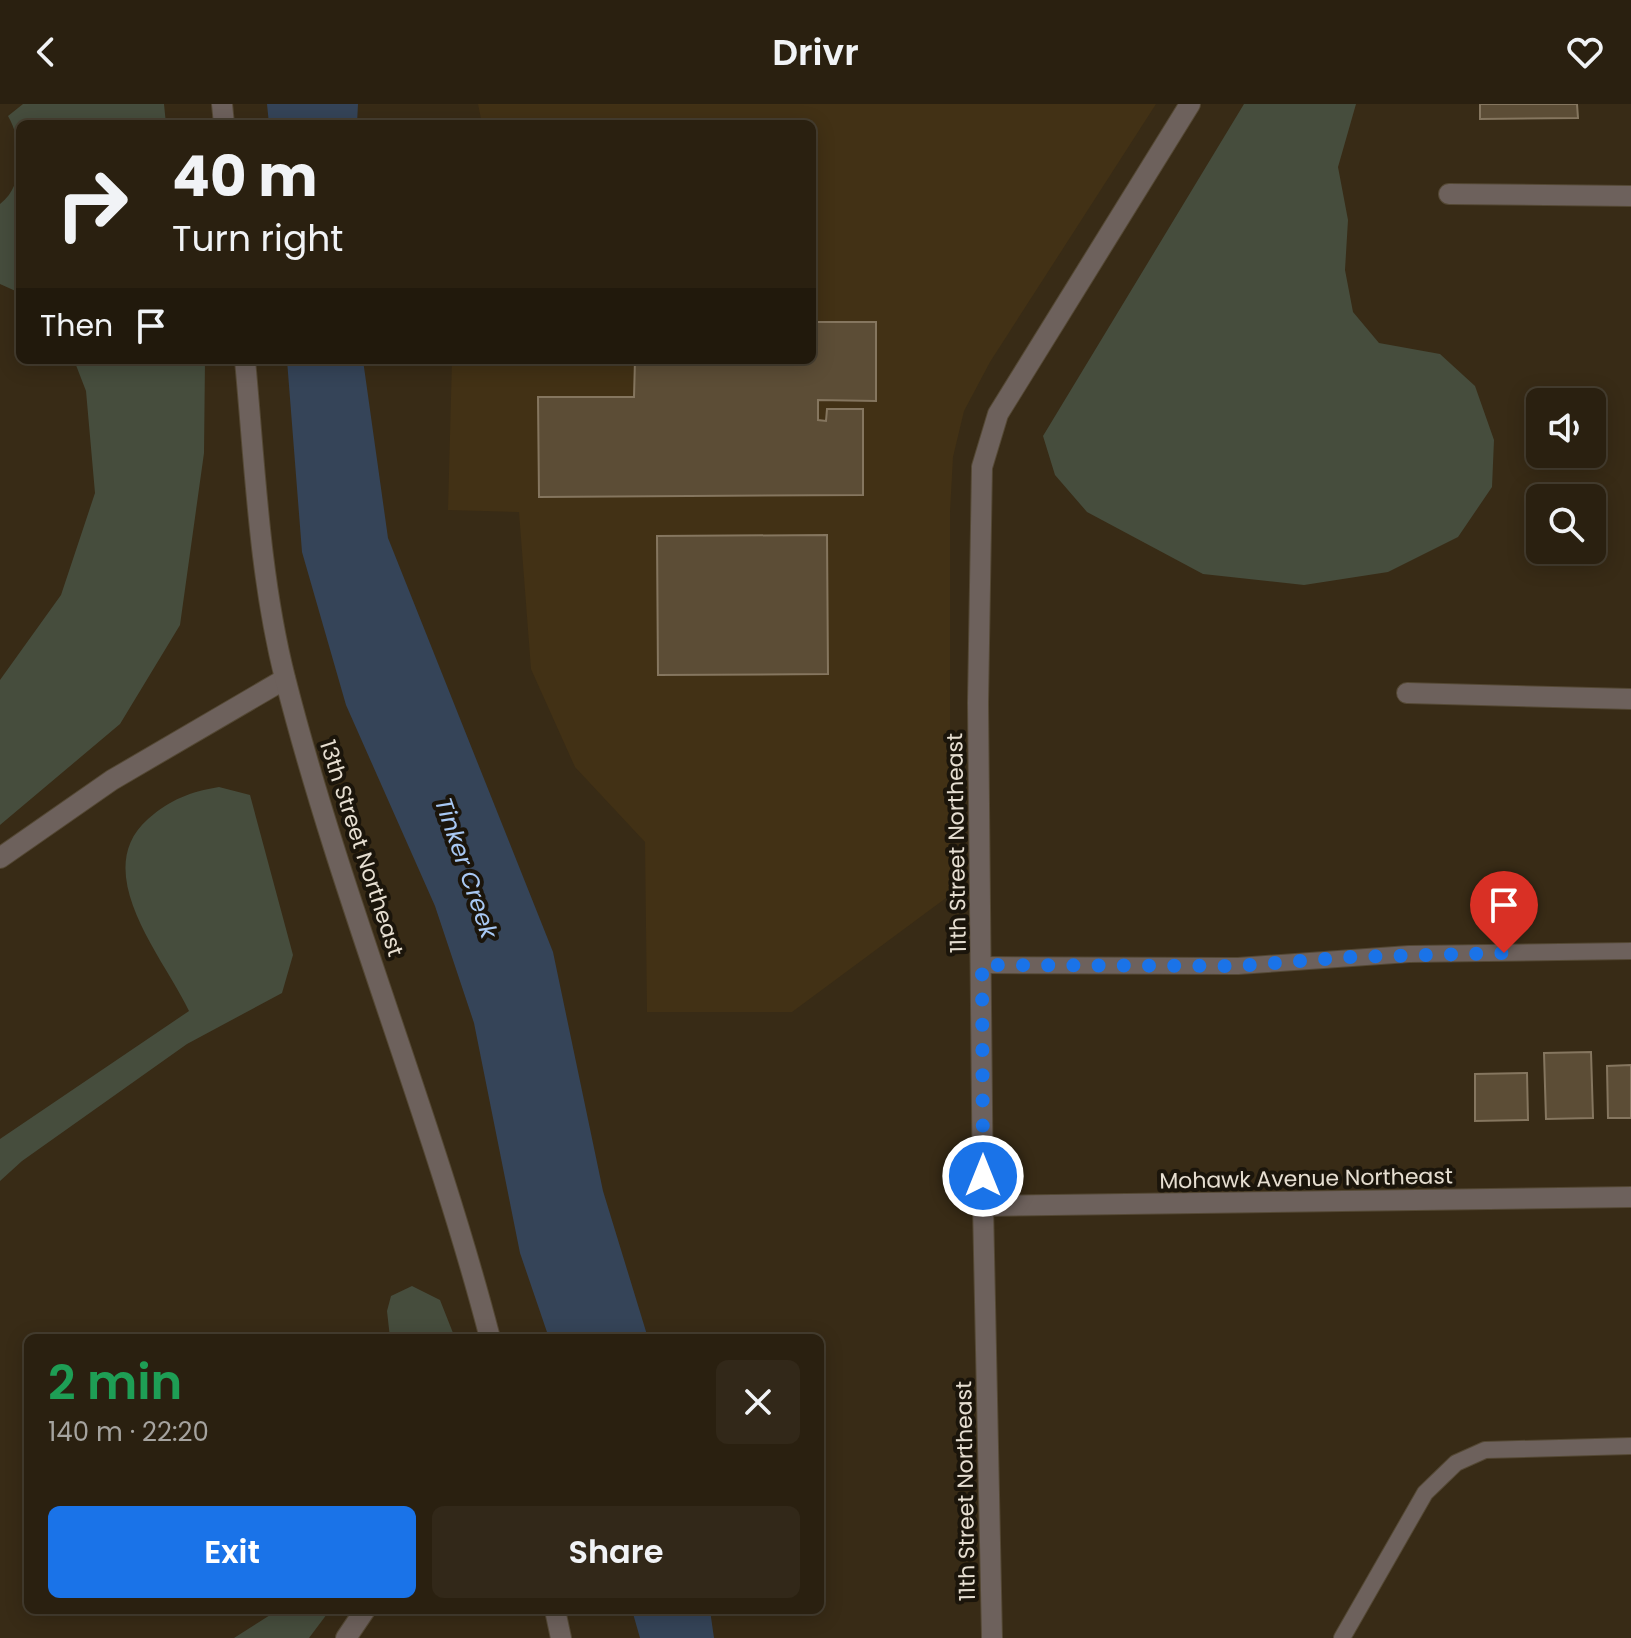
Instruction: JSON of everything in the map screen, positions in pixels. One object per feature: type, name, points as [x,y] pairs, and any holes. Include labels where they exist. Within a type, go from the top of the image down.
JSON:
[{"type":"street","name":"11th Street Northeast","points":[[992,1638],[983,1206],[979,516],[986,446],[998,414],[1190,104]]},
{"type":"street","points":[[1449,194],[1631,196]]},
{"type":"street","name":"13th Street Northeast","points":[[245,364],[260,527],[285,679],[320,800],[437,1154],[489,1334]]},
{"type":"street","points":[[0,858],[112,780],[285,679]]},
{"type":"street","points":[[1407,693],[1631,699]]},
{"type":"street","name":"Mohawk Avenue Northeast","points":[[983,1206],[1631,1197]]},
{"type":"street","points":[[346,1638],[362,1614]]},
{"type":"street","points":[[556,1614],[561,1638]]},
{"type":"lane","points":[[982,965],[1238,966],[1409,954],[1631,951]]},
{"type":"lane","points":[[1342,1638],[1425,1493],[1456,1463],[1485,1450],[1631,1446]]},
{"type":"shaded area","points":[[478,104],[1156,104],[990,362],[964,411],[953,457],[950,512],[950,895],[792,1012],[647,1012],[645,842],[575,767],[531,669],[519,512],[448,510],[452,364],[816,364],[816,120],[481,120]]},
{"type":"green space","points":[[23,104],[164,104],[166,120],[16,120],[16,137],[8,116]]},
{"type":"green space","points":[[1244,104],[1356,104],[1338,167],[1348,220],[1345,270],[1353,312],[1379,343],[1440,354],[1475,386],[1494,440],[1492,487],[1458,537],[1388,572],[1304,585],[1203,574],[1087,512],[1055,475],[1043,436]]},
{"type":"green space","points":[[16,180],[16,291],[0,284],[0,204]]},
{"type":"green space","points":[[76,364],[205,364],[204,453],[180,625],[120,724],[0,825],[0,680],[61,595],[95,493],[86,391]]},
{"type":"green space","points":[[219,787],[250,795],[293,955],[282,993],[187,1044],[22,1161],[0,1181],[0,1139],[189,1011],[137,915],[128,889],[126,864],[132,840],[148,819],[181,797]]},
{"type":"green space","points":[[412,1286],[440,1300],[453,1334],[390,1334],[387,1311],[391,1296]]},
{"type":"green space","points":[[272,1614],[327,1614],[309,1638],[234,1638]]},
{"type":"water","points":[[267,104],[358,104],[357,120],[269,120]]},
{"type":"water","name":"Tinker Creek","points":[[287,364],[364,364],[388,538],[553,952],[603,1191],[647,1334],[548,1334],[520,1253],[474,1023],[435,906],[346,705],[302,552]]},
{"type":"water","points":[[633,1614],[711,1614],[714,1638],[640,1638]]},
{"type":"building","points":[[1480,104],[1577,104],[1578,118],[1480,119]]},
{"type":"building","points":[[816,322],[876,322],[876,401],[818,400],[818,420],[826,421],[827,409],[863,409],[863,495],[539,497],[538,397],[634,397],[635,364],[816,364]]},
{"type":"building","points":[[827,535],[828,674],[658,675],[657,536]]},
{"type":"building","points":[[1591,1052],[1593,1118],[1546,1119],[1544,1053]]},
{"type":"building","points":[[1631,1065],[1631,1118],[1608,1118],[1607,1066]]},
{"type":"building","points":[[1527,1073],[1528,1120],[1475,1121],[1475,1074]]},
{"type":"route","points":[[983,1176],[982,965],[1238,966],[1409,954],[1504,953]]}]
